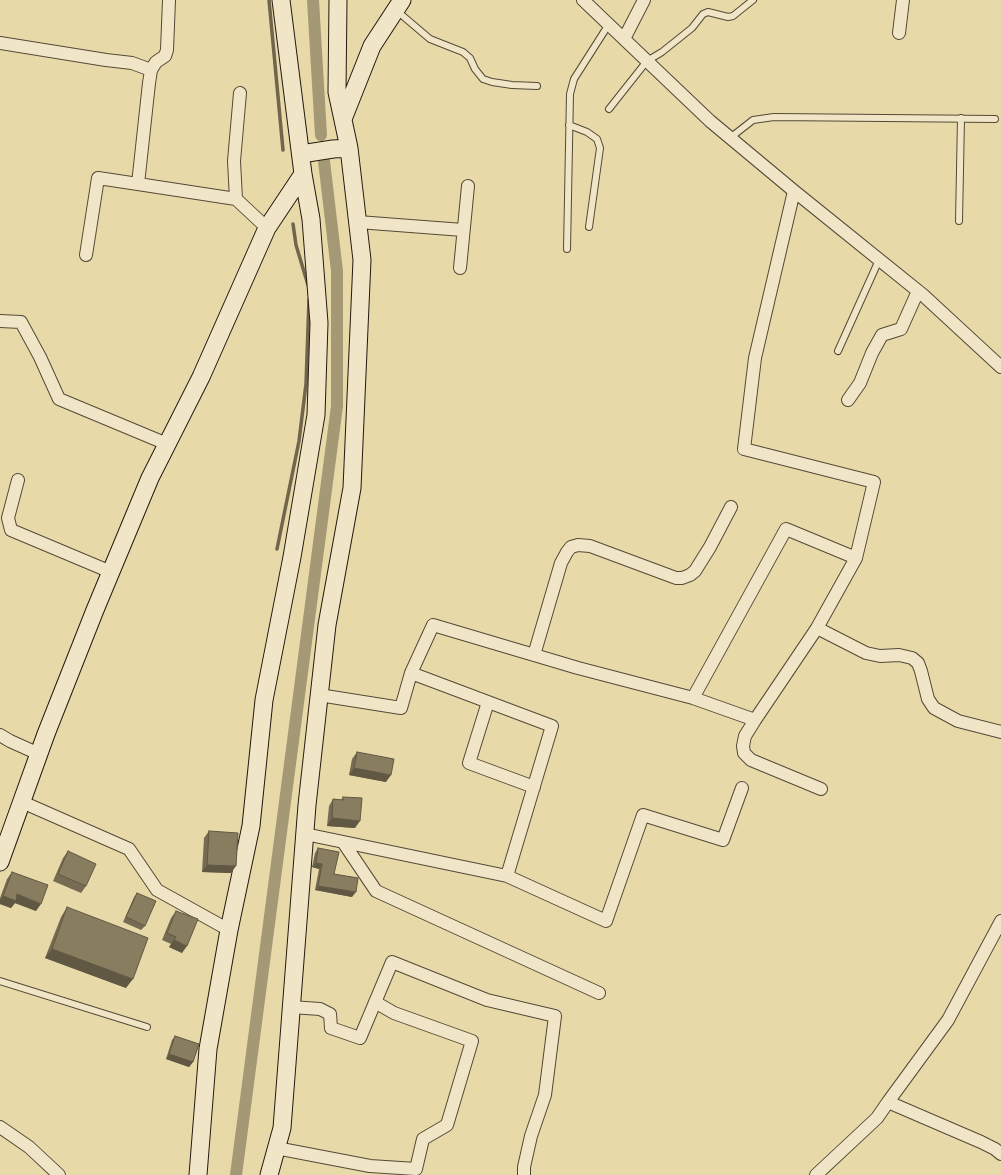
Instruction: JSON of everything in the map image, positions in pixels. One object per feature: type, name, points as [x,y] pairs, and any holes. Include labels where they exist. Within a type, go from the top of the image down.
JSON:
[{"type":"street","points":[[138,184],[148,83],[156,62],[165,56],[167,50],[169,0]]},
{"type":"street","points":[[198,1175],[208,1049],[229,930],[251,826],[264,700],[292,557],[316,415],[319,323],[311,219],[303,174],[307,153],[281,0]]},
{"type":"street","points":[[338,0],[337,92],[338,104],[344,119]]},
{"type":"street","points":[[583,0],[710,121],[918,291],[1001,367]]},
{"type":"street","points":[[624,39],[644,0]]},
{"type":"street","points":[[899,33],[903,0]]},
{"type":"street","points":[[269,1175],[282,1128],[305,834],[327,625],[352,488],[362,260],[358,222],[341,149],[344,119],[372,46],[399,5]]},
{"type":"street","points":[[0,43],[132,63],[152,70]]},
{"type":"street","points":[[236,199],[234,161],[240,92]]},
{"type":"street","points":[[307,153],[341,149]]},
{"type":"street","points":[[0,862],[39,754],[150,478],[201,377],[267,228],[303,174]]},
{"type":"street","points":[[86,255],[98,178],[236,199],[267,228]]},
{"type":"street","points":[[460,268],[468,186]]},
{"type":"street","points":[[794,191],[755,358],[744,449],[874,482],[856,558],[817,628],[755,720],[746,736],[743,746],[744,753],[751,760],[821,789]]},
{"type":"street","points":[[358,222],[464,230]]},
{"type":"street","points":[[848,400],[860,383],[882,335],[901,328],[918,291]]},
{"type":"street","points":[[0,322],[21,322],[40,357],[59,399],[167,444]]},
{"type":"street","points":[[18,480],[4,517],[11,530],[111,572]]},
{"type":"street","points":[[534,655],[561,564],[571,547],[578,545],[590,546],[676,578],[682,578],[695,571],[732,506]]},
{"type":"street","points":[[693,698],[786,529],[856,558]]},
{"type":"street","points":[[319,695],[401,708],[411,673],[433,625],[578,668],[693,698],[755,720]]},
{"type":"street","points":[[817,628],[866,653],[880,656],[900,655],[912,658],[920,667],[928,699],[934,708],[958,721],[1001,732]]},
{"type":"street","points":[[411,673],[552,726],[507,876]]},
{"type":"street","points":[[488,702],[469,762],[534,787]]},
{"type":"street","points":[[0,735],[39,754]]},
{"type":"street","points":[[305,834],[507,876],[606,921],[643,815],[723,840],[742,788]]},
{"type":"street","points":[[22,802],[129,849],[157,890],[229,930]]},
{"type":"street","points":[[342,842],[376,890],[599,993]]},
{"type":"street","points":[[816,1175],[877,1118],[948,1020],[1001,920]]},
{"type":"street","points":[[291,1007],[320,1009],[330,1014],[331,1028],[360,1038],[392,962],[487,1000],[555,1016],[545,1095],[531,1136],[524,1167],[524,1175]]},
{"type":"street","points":[[276,1148],[370,1166],[416,1169],[423,1139],[447,1125],[472,1040],[394,1013],[375,1002]]},
{"type":"street","points":[[888,1102],[981,1142],[995,1149],[1001,1154]]},
{"type":"street","points":[[0,1127],[29,1147],[59,1175]]},
{"type":"lane","points":[[609,109],[647,61],[662,52],[692,28],[703,14],[708,12],[728,17],[733,16],[753,0]]},
{"type":"lane","points":[[399,5],[430,39],[463,52],[470,58],[475,69],[483,79],[512,85],[537,86]]},
{"type":"lane","points":[[567,250],[570,94],[574,79],[609,24]]},
{"type":"lane","points":[[730,138],[753,120],[774,117],[995,119]]},
{"type":"lane","points":[[959,221],[961,118]]},
{"type":"lane","points":[[569,125],[587,132],[597,139],[600,148],[589,227]]},
{"type":"lane","points":[[838,351],[879,260]]},
{"type":"lane","points":[[0,980],[147,1027]]},
{"type":"building","points":[[357,752],[394,759],[391,775],[354,768]]},
{"type":"building","points":[[343,797],[362,798],[360,821],[332,818],[333,799],[343,800]]},
{"type":"building","points":[[209,831],[238,833],[236,866],[207,865]]},
{"type":"building","points":[[318,848],[339,852],[334,874],[358,878],[356,892],[318,886],[322,864],[316,863]]},
{"type":"building","points":[[68,851],[96,864],[86,886],[58,874]]},
{"type":"building","points":[[12,872],[48,885],[41,904],[17,894],[16,901],[3,896]]},
{"type":"building","points":[[137,893],[156,901],[145,926],[126,917]]},
{"type":"building","points":[[67,907],[148,938],[133,979],[52,949]]},
{"type":"building","points":[[176,911],[198,919],[187,946],[174,940],[176,937],[167,933]]},
{"type":"building","points":[[175,1036],[199,1044],[193,1062],[169,1054]]},
{"type":"waterway","points":[[269,0],[283,150]]},
{"type":"waterway","points":[[313,0],[321,135]]},
{"type":"waterway","points":[[236,1175],[337,406],[337,271],[324,161]]},
{"type":"waterway","points":[[293,224],[296,245],[308,285]]},
{"type":"waterway","points":[[277,549],[299,441],[306,384],[309,299]]}]
